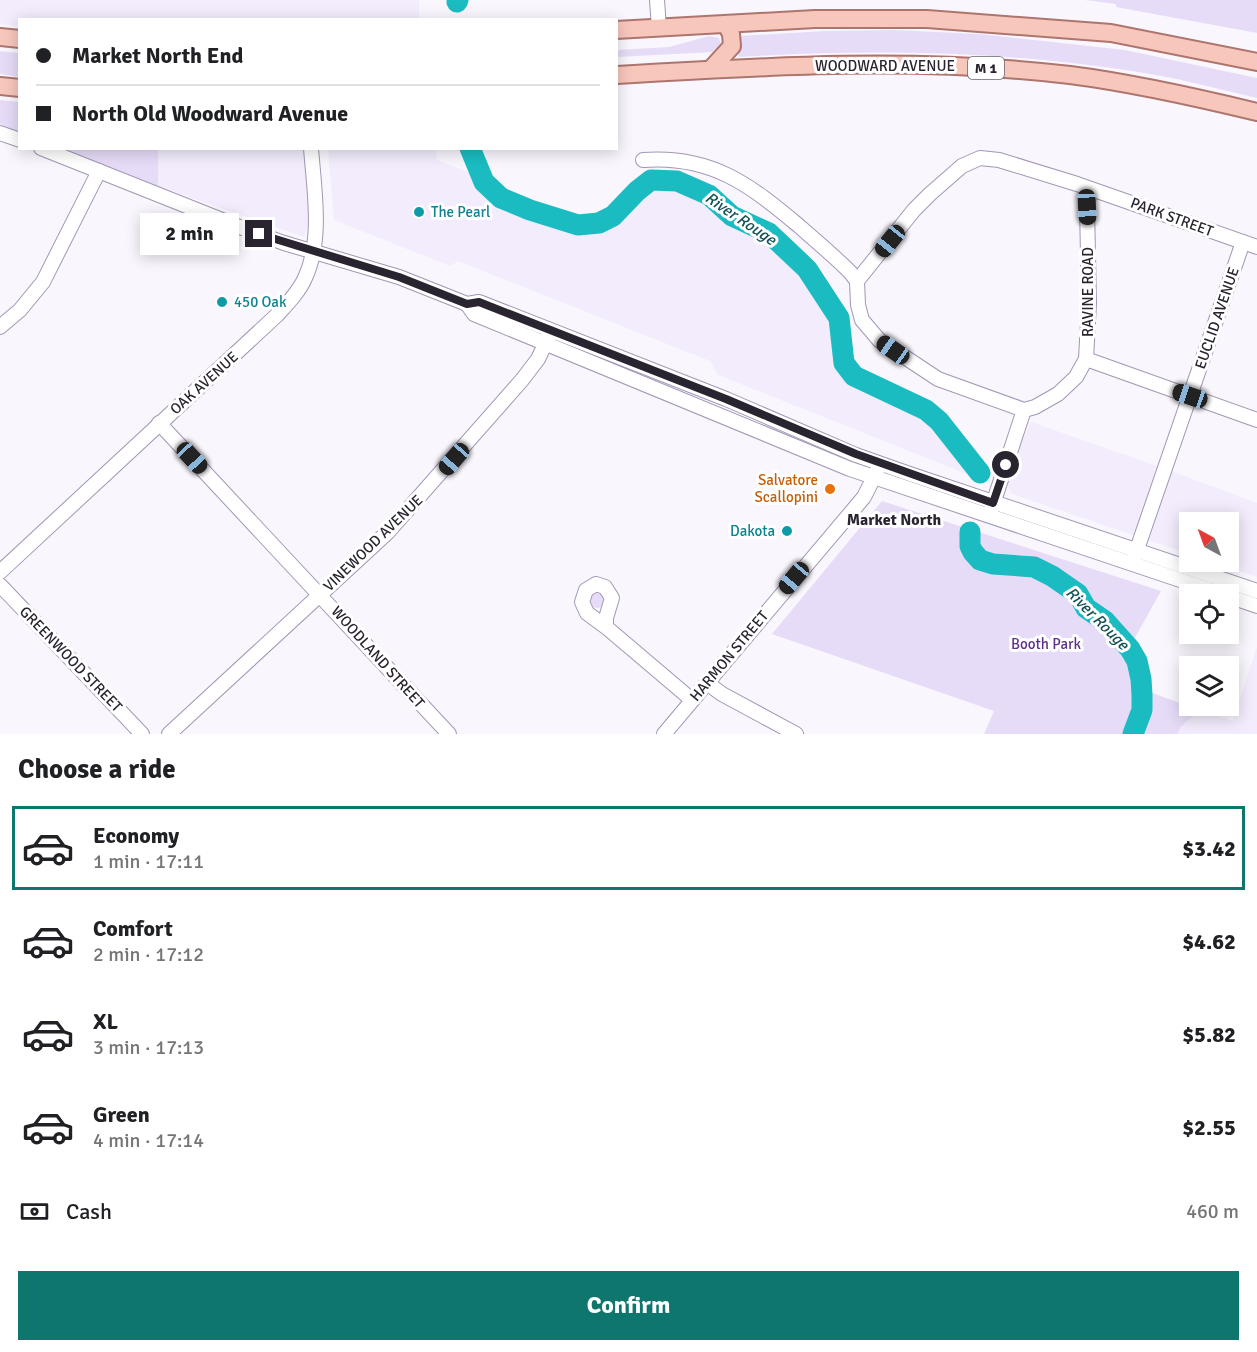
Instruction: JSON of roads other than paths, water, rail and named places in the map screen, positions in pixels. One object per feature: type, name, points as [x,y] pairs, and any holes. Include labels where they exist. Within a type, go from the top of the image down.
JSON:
[{"type":"main road","points":[[618,30],[870,18],[927,20],[1100,32],[1191,47],[1257,62]]},
{"type":"main road","points":[[711,69],[732,46],[731,34],[726,24]]},
{"type":"main road","points":[[0,37],[18,39]]},
{"type":"main road","name":"WOODWARD AVENUE","points":[[618,75],[711,69],[883,64],[974,66],[1071,75],[1158,89],[1257,112]]},
{"type":"main road","points":[[0,86],[18,88]]},
{"type":"street","points":[[657,0],[659,28]]},
{"type":"street","points":[[0,132],[18,139]]},
{"type":"street","points":[[45,150],[237,226],[399,277],[467,304],[474,314],[548,337],[726,399],[880,463],[1257,591]]},
{"type":"street","name":"OAK AVENUE","points":[[0,572],[284,308],[304,280],[316,230],[311,150]]},
{"type":"street","name":"PARK STREET","points":[[857,281],[914,210],[954,172],[972,160],[989,158],[1090,189],[1257,247]]},
{"type":"street","points":[[643,160],[671,159],[693,162],[717,171],[764,196],[840,262],[857,281],[861,320],[879,340],[938,379],[1024,410],[1035,407],[1058,394],[1076,377],[1086,359],[1257,420]]},
{"type":"street","points":[[0,327],[20,310],[43,282],[99,171]]},
{"type":"street","name":"RAVINE ROAD","points":[[1086,359],[1089,303],[1087,207],[1090,189]]},
{"type":"street","name":"EUCLID AVENUE","points":[[1131,564],[1243,242]]},
{"type":"street","points":[[548,337],[718,414],[874,477],[1192,584]]},
{"type":"street","name":"VINEWOOD AVENUE","points":[[169,734],[412,508],[522,380],[535,363],[548,337]]},
{"type":"street","points":[[718,414],[726,399]]},
{"type":"street","points":[[988,517],[1024,410]]},
{"type":"street","name":"WOODLAND STREET","points":[[159,423],[321,594],[449,734]]},
{"type":"street","name":"HARMON STREET","points":[[664,734],[864,497],[880,463]]},
{"type":"street","name":"GREENWOOD STREET","points":[[0,585],[142,734]]},
{"type":"street","points":[[1239,600],[1257,606]]},
{"type":"street","points":[[606,627],[692,700]]},
{"type":"street","points":[[707,682],[722,694],[796,734]]},
{"type":"waterway","name":"River Rouge","points":[[471,150],[484,182],[501,198],[578,225],[599,223],[613,216],[651,180],[677,181],[709,195],[732,216],[769,233],[807,269],[839,318],[844,363],[854,376],[926,410],[939,421],[980,473]]},
{"type":"waterway","name":"River Rouge","points":[[970,532],[970,546],[980,560],[993,564],[1034,567],[1052,576],[1078,594],[1086,608],[1105,621],[1130,649],[1137,661],[1142,695],[1142,710],[1133,734]]},
{"type":"place","name":"The Pearl","points":[[419,212]]},
{"type":"place","name":"450 Oak","points":[[222,302]]},
{"type":"place","name":"Salvatore Scallopini","points":[[830,489]]},
{"type":"place","name":"Dakota","points":[[787,531]]},
{"type":"district","name":"Market North","points":[[894,519]]},
{"type":"park label","name":"Booth Park","points":[[1046,644]]}]
